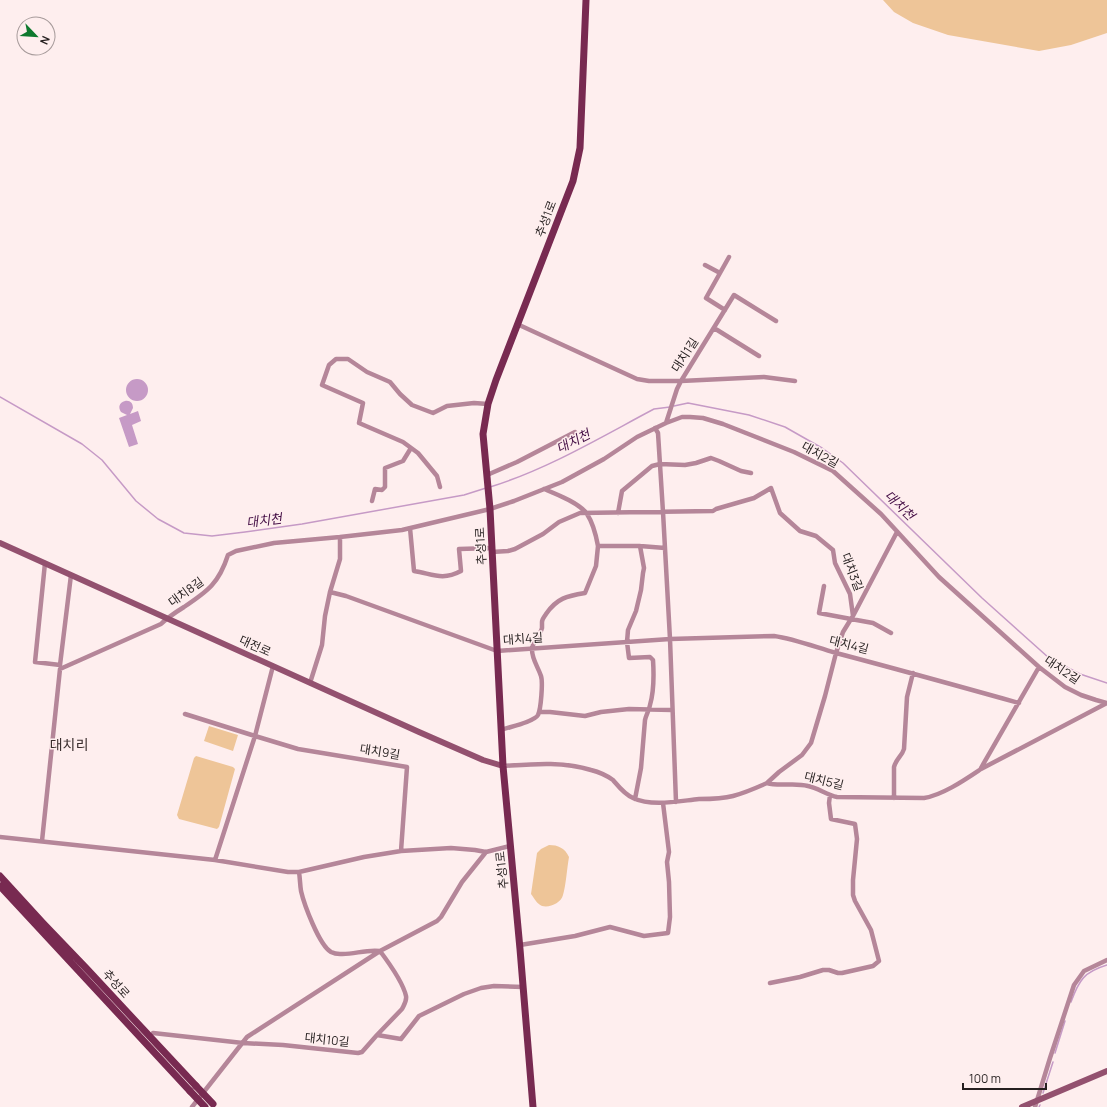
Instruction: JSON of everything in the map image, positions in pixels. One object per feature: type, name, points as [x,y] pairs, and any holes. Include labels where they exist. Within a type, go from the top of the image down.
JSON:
[{"type":"main road","name":"추성1로","points":[[533,1107],[503,766],[490,509],[483,434],[488,404],[517,324],[573,181],[580,148],[586,0]]},
{"type":"main road","name":"추성로","points":[[0,876],[215,1105]]},
{"type":"main road","name":"추성로","points":[[0,886],[205,1107]]},
{"type":"street","points":[[725,310],[706,298],[729,257]]},
{"type":"street","points":[[705,265],[720,273]]},
{"type":"street","name":"대치1길","points":[[517,324],[637,379],[645,381],[681,381],[734,295],[776,321]]},
{"type":"street","points":[[714,328],[759,356]]},
{"type":"street","points":[[440,487],[437,476],[411,448],[403,442],[358,423],[363,404],[322,385],[329,365],[336,359],[348,359],[368,372],[390,382],[412,405],[433,413],[447,406],[474,403],[488,404]]},
{"type":"street","points":[[666,423],[681,381],[764,377],[795,381]]},
{"type":"street","name":"대치2길","points":[[490,509],[562,482],[604,459],[637,437],[682,417],[703,418],[724,424],[794,452],[833,471],[880,514],[939,577],[1039,667],[1065,687],[1081,695],[1107,703]]},
{"type":"street","points":[[655,428],[658,433],[663,512],[670,639],[676,802]]},
{"type":"street","points":[[487,475],[517,462],[575,432]]},
{"type":"street","points":[[372,500],[375,489],[382,490],[385,487],[385,468],[403,461],[411,448]]},
{"type":"street","points":[[618,513],[622,491],[652,466],[660,464],[685,465],[702,462],[711,458],[740,471],[751,474]]},
{"type":"street","name":"대치3길","points":[[410,528],[414,571],[426,573],[432,576],[449,577],[461,571],[459,549],[508,551],[515,549],[543,534],[560,522],[580,513],[713,512],[716,509],[754,498],[771,488],[780,513],[800,531],[816,536],[833,550],[835,563],[850,594],[852,618]]},
{"type":"street","points":[[501,730],[535,718],[538,714],[542,694],[542,677],[533,657],[532,649],[533,644],[542,628],[542,620],[550,608],[558,601],[566,597],[585,593],[596,566],[598,546],[596,534],[587,513],[571,501],[544,489]]},
{"type":"street","name":"대치8길","points":[[60,667],[161,624],[167,618],[197,599],[212,586],[220,575],[228,555],[236,551],[274,543],[402,530],[490,509]]},
{"type":"street","points":[[767,783],[802,755],[811,743],[843,632],[852,618],[897,532]]},
{"type":"street","points":[[310,683],[322,645],[325,616],[330,592],[340,559],[340,537]]},
{"type":"street","name":"대전로","points":[[0,543],[483,760],[503,766]]},
{"type":"street","points":[[598,546],[640,546],[665,548]]},
{"type":"street","points":[[503,766],[551,763],[591,770],[607,776],[624,793],[635,800],[641,768],[645,720],[653,690],[653,660],[650,657],[629,658],[628,630],[634,617],[641,590],[644,568],[640,546]]},
{"type":"street","points":[[44,563],[35,662],[60,667]]},
{"type":"street","points":[[42,841],[71,575]]},
{"type":"street","points":[[824,586],[819,613],[873,623],[891,633]]},
{"type":"street","points":[[330,592],[346,596],[497,651]]},
{"type":"street","name":"대치4길","points":[[497,651],[670,639],[774,636],[790,639],[1019,703]]},
{"type":"street","points":[[216,860],[255,736],[274,666]]},
{"type":"street","points":[[981,769],[1039,667]]},
{"type":"street","points":[[894,798],[894,767],[904,749],[907,697],[913,673]]},
{"type":"street","name":"대치5길","points":[[635,800],[663,803],[726,797],[767,783],[773,785],[808,786],[830,795],[844,797],[933,797],[963,782],[981,769],[1107,703]]},
{"type":"street","points":[[539,712],[585,716],[618,710],[672,710]]},
{"type":"street","points":[[185,714],[255,736]]},
{"type":"street","name":"대치9길","points":[[255,736],[298,748],[407,767],[401,851]]},
{"type":"street","points":[[770,983],[800,977],[823,970],[842,973],[873,966],[879,962],[871,930],[853,895],[853,874],[857,839],[855,824],[831,819],[829,803],[830,795]]},
{"type":"street","points":[[520,946],[575,936],[610,927],[644,936],[668,934],[670,917],[667,862],[669,852],[663,803]]},
{"type":"street","points":[[0,836],[216,860],[288,872],[299,872],[364,857],[401,851],[451,848],[486,852],[510,846]]},
{"type":"street","points":[[192,1107],[247,1037],[380,951],[437,921],[441,917],[462,882],[486,852]]},
{"type":"street","points":[[299,872],[300,889],[303,899],[316,931],[331,952],[341,954],[372,950],[380,951]]},
{"type":"street","name":"대치10길","points":[[153,1033],[243,1043],[283,1045],[358,1053],[362,1052],[402,1009],[406,1000],[406,996],[400,983],[380,951]]},
{"type":"street","points":[[1035,1104],[1074,985],[1084,972],[1107,960]]},
{"type":"street","points":[[377,1035],[401,1039],[420,1016],[464,994],[481,988],[494,986],[523,986]]},
{"type":"street","points":[[1022,1107],[1035,1104],[1107,1071]]},
{"type":"shaded area","points":[[883,0],[1107,0],[1107,33],[1071,45],[1039,51],[948,35],[913,23],[894,12]]},
{"type":"shaded area","points":[[133,379],[141,379],[148,386],[148,394],[141,401],[133,401],[126,394],[126,386]]},
{"type":"shaded area","points":[[127,401],[131,402],[133,408],[130,414],[138,411],[141,421],[132,425],[138,444],[129,447],[119,418],[127,415],[121,412],[120,404]]},
{"type":"shaded area","points":[[209,726],[238,735],[233,751],[204,741]]},
{"type":"shaded area","points":[[196,756],[233,767],[235,769],[219,827],[217,829],[179,819],[177,815],[194,758]]},
{"type":"shaded area","points":[[549,845],[561,848],[569,857],[562,898],[555,904],[542,906],[531,894],[537,853]]},
{"type":"waterway","name":"대치천","points":[[0,397],[82,444],[102,460],[136,501],[158,519],[184,533],[212,536],[302,524],[464,495],[486,488]]},
{"type":"waterway","name":"대치천","points":[[674,406],[688,403],[749,415],[785,427],[822,448],[843,463],[982,598],[1049,658],[1080,674],[1107,683]]},
{"type":"waterway","name":"대치천","points":[[490,487],[512,480],[553,462],[654,409],[670,407]]},
{"type":"waterway","points":[[1071,1002],[1083,978],[1093,971],[1107,965]]},
{"type":"waterway","points":[[1055,1053],[1065,1021]]},
{"type":"waterway","points":[[1043,1093],[1053,1062]]},
{"type":"district","name":"대치리","points":[[69,745]]}]
